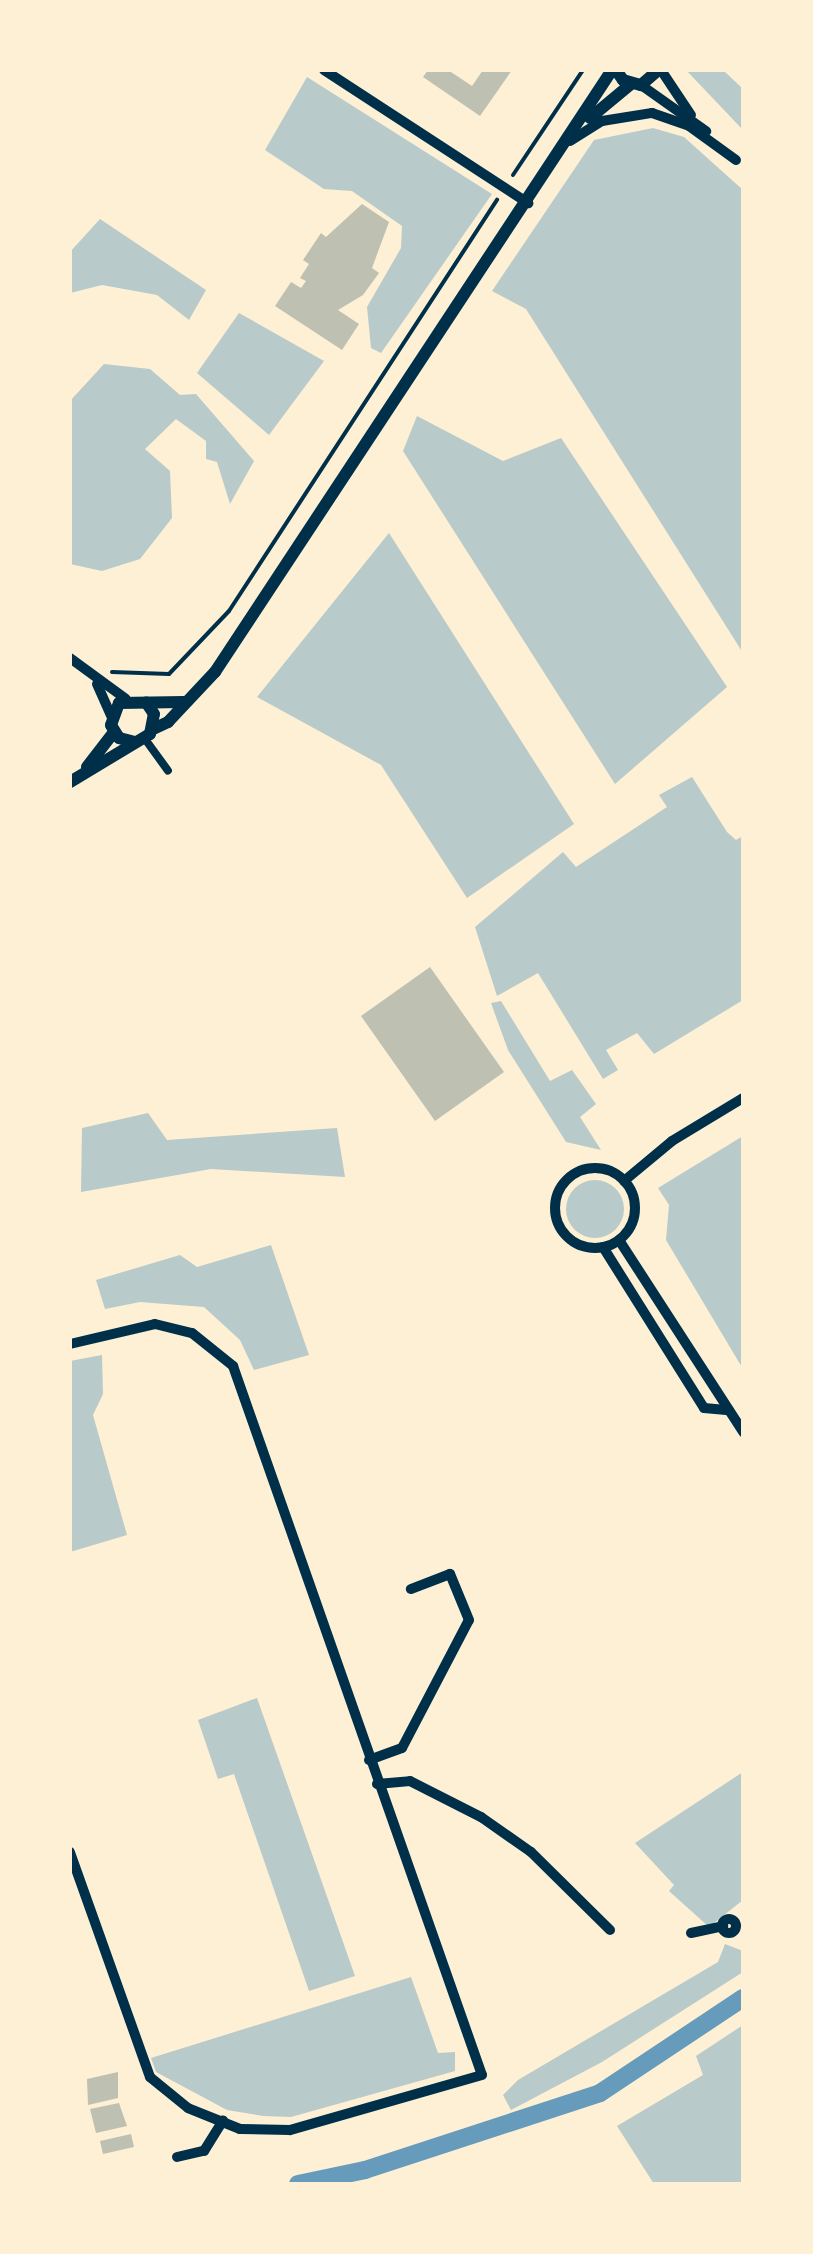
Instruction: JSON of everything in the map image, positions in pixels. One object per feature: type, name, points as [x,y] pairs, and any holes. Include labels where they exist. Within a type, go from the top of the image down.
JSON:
[{"type":"street","points":[[324,70],[528,203]]},
{"type":"street","points":[[70,782],[144,737],[215,672],[614,70],[694,120],[740,163]]},
{"type":"street","points":[[573,136],[636,84],[660,70],[694,120]]},
{"type":"street","points":[[573,136],[602,121],[652,113],[690,126],[740,163]]},
{"type":"street","points":[[70,658],[96,683],[126,699],[184,702]]},
{"type":"street","points":[[96,683],[114,732]]},
{"type":"street","points":[[110,716],[126,699]]},
{"type":"street","points":[[146,702],[144,737],[168,772]]},
{"type":"street","points":[[114,732],[144,737]]},
{"type":"street","points":[[82,773],[114,732]]},
{"type":"street","points":[[624,1181],[672,1141],[743,1098]]},
{"type":"street","points":[[586,1170],[604,1170],[624,1181],[634,1212],[619,1240],[603,1248],[580,1245],[564,1234],[555,1213],[557,1195],[586,1170]]},
{"type":"street","points":[[619,1240],[743,1432]]},
{"type":"street","points":[[603,1248],[704,1408],[729,1410]]},
{"type":"street","points":[[70,1344],[155,1324],[192,1333],[232,1366],[482,2075],[290,2130],[223,2122],[188,2108],[150,2077],[70,1852]]},
{"type":"street","points":[[369,1760],[402,1748],[468,1620],[450,1574],[411,1589]]},
{"type":"street","points":[[377,1784],[410,1781],[482,1817],[531,1852],[610,1930]]},
{"type":"street","points":[[691,1934],[723,1926],[730,1933],[739,1922]]},
{"type":"street","points":[[176,2158],[204,2151],[223,2122]]},
{"type":"path","points":[[512,176],[583,70]]},
{"type":"path","points":[[104,672],[169,674],[229,611],[500,195]]},
{"type":"shaded area","points":[[686,70],[723,70],[743,89],[743,130]]},
{"type":"shaded area","points":[[307,77],[492,194],[381,353],[371,348],[367,307],[401,248],[402,226],[352,191],[324,189],[265,150]]},
{"type":"shaded area","points":[[653,128],[684,137],[743,190],[743,653],[526,309],[492,291],[594,140]]},
{"type":"shaded area","points":[[100,219],[206,290],[189,320],[157,295],[102,285],[70,293],[70,252]]},
{"type":"shaded area","points":[[239,313],[324,361],[269,435],[197,373]]},
{"type":"shaded area","points":[[104,364],[150,369],[180,395],[196,394],[254,461],[230,504],[217,462],[206,459],[206,441],[176,419],[145,449],[170,471],[172,518],[140,559],[102,571],[70,564],[70,401]]},
{"type":"shaded area","points":[[417,416],[503,461],[561,438],[727,687],[615,784],[403,451]]},
{"type":"shaded area","points":[[389,533],[574,824],[467,898],[381,765],[257,697]]},
{"type":"shaded area","points":[[692,777],[727,832],[736,840],[743,836],[743,1000],[654,1054],[637,1033],[606,1050],[618,1070],[603,1079],[538,973],[497,996],[475,927],[563,852],[576,867],[667,807],[659,795]]},
{"type":"shaded area","points":[[501,1001],[550,1081],[572,1070],[596,1104],[580,1117],[601,1150],[566,1142],[508,1050],[491,1003]]},
{"type":"shaded area","points":[[148,1113],[167,1140],[337,1128],[345,1177],[211,1169],[81,1192],[82,1128]]},
{"type":"shaded area","points":[[743,1136],[743,1369],[666,1240],[669,1205],[658,1188]]},
{"type":"shaded area","points":[[595,1180],[615,1189],[624,1209],[615,1229],[595,1238],[575,1229],[566,1209],[575,1189]]},
{"type":"shaded area","points":[[271,1245],[309,1355],[254,1370],[240,1340],[204,1307],[140,1302],[105,1309],[96,1280],[180,1255],[197,1267]]},
{"type":"shaded area","points":[[102,1355],[103,1394],[93,1415],[127,1535],[70,1552],[70,1361]]},
{"type":"shaded area","points":[[257,1698],[355,1976],[309,1991],[234,1774],[218,1779],[198,1720]]},
{"type":"shaded area","points":[[743,1772],[743,1900],[709,1927],[669,1891],[674,1885],[635,1843]]},
{"type":"shaded area","points":[[725,1944],[743,1951],[743,1972],[602,2062],[511,2110],[503,2095],[518,2080],[718,1962]]},
{"type":"shaded area","points":[[411,1977],[438,2053],[455,2052],[455,2071],[291,2117],[263,2116],[227,2110],[156,2072],[151,2058]]},
{"type":"shaded area","points":[[743,2025],[743,2184],[654,2184],[617,2126],[703,2075],[696,2056]]},
{"type":"building","points":[[428,70],[448,70],[472,86],[483,70],[512,70],[480,116],[423,77]]},
{"type":"building","points":[[362,204],[389,222],[372,268],[379,273],[363,295],[338,310],[359,324],[342,350],[275,306],[291,282],[301,288],[306,281],[300,278],[309,264],[303,260],[321,233],[326,237]]},
{"type":"building","points":[[430,967],[504,1072],[435,1121],[361,1016]]},
{"type":"building","points":[[118,2072],[118,2098],[88,2105],[87,2079]]},
{"type":"building","points":[[119,2103],[127,2126],[96,2133],[90,2109]]},
{"type":"building","points":[[131,2134],[134,2147],[103,2154],[100,2141]]},
{"type":"waterway","points":[[298,2184],[365,2170],[600,2093],[743,1998]]}]
